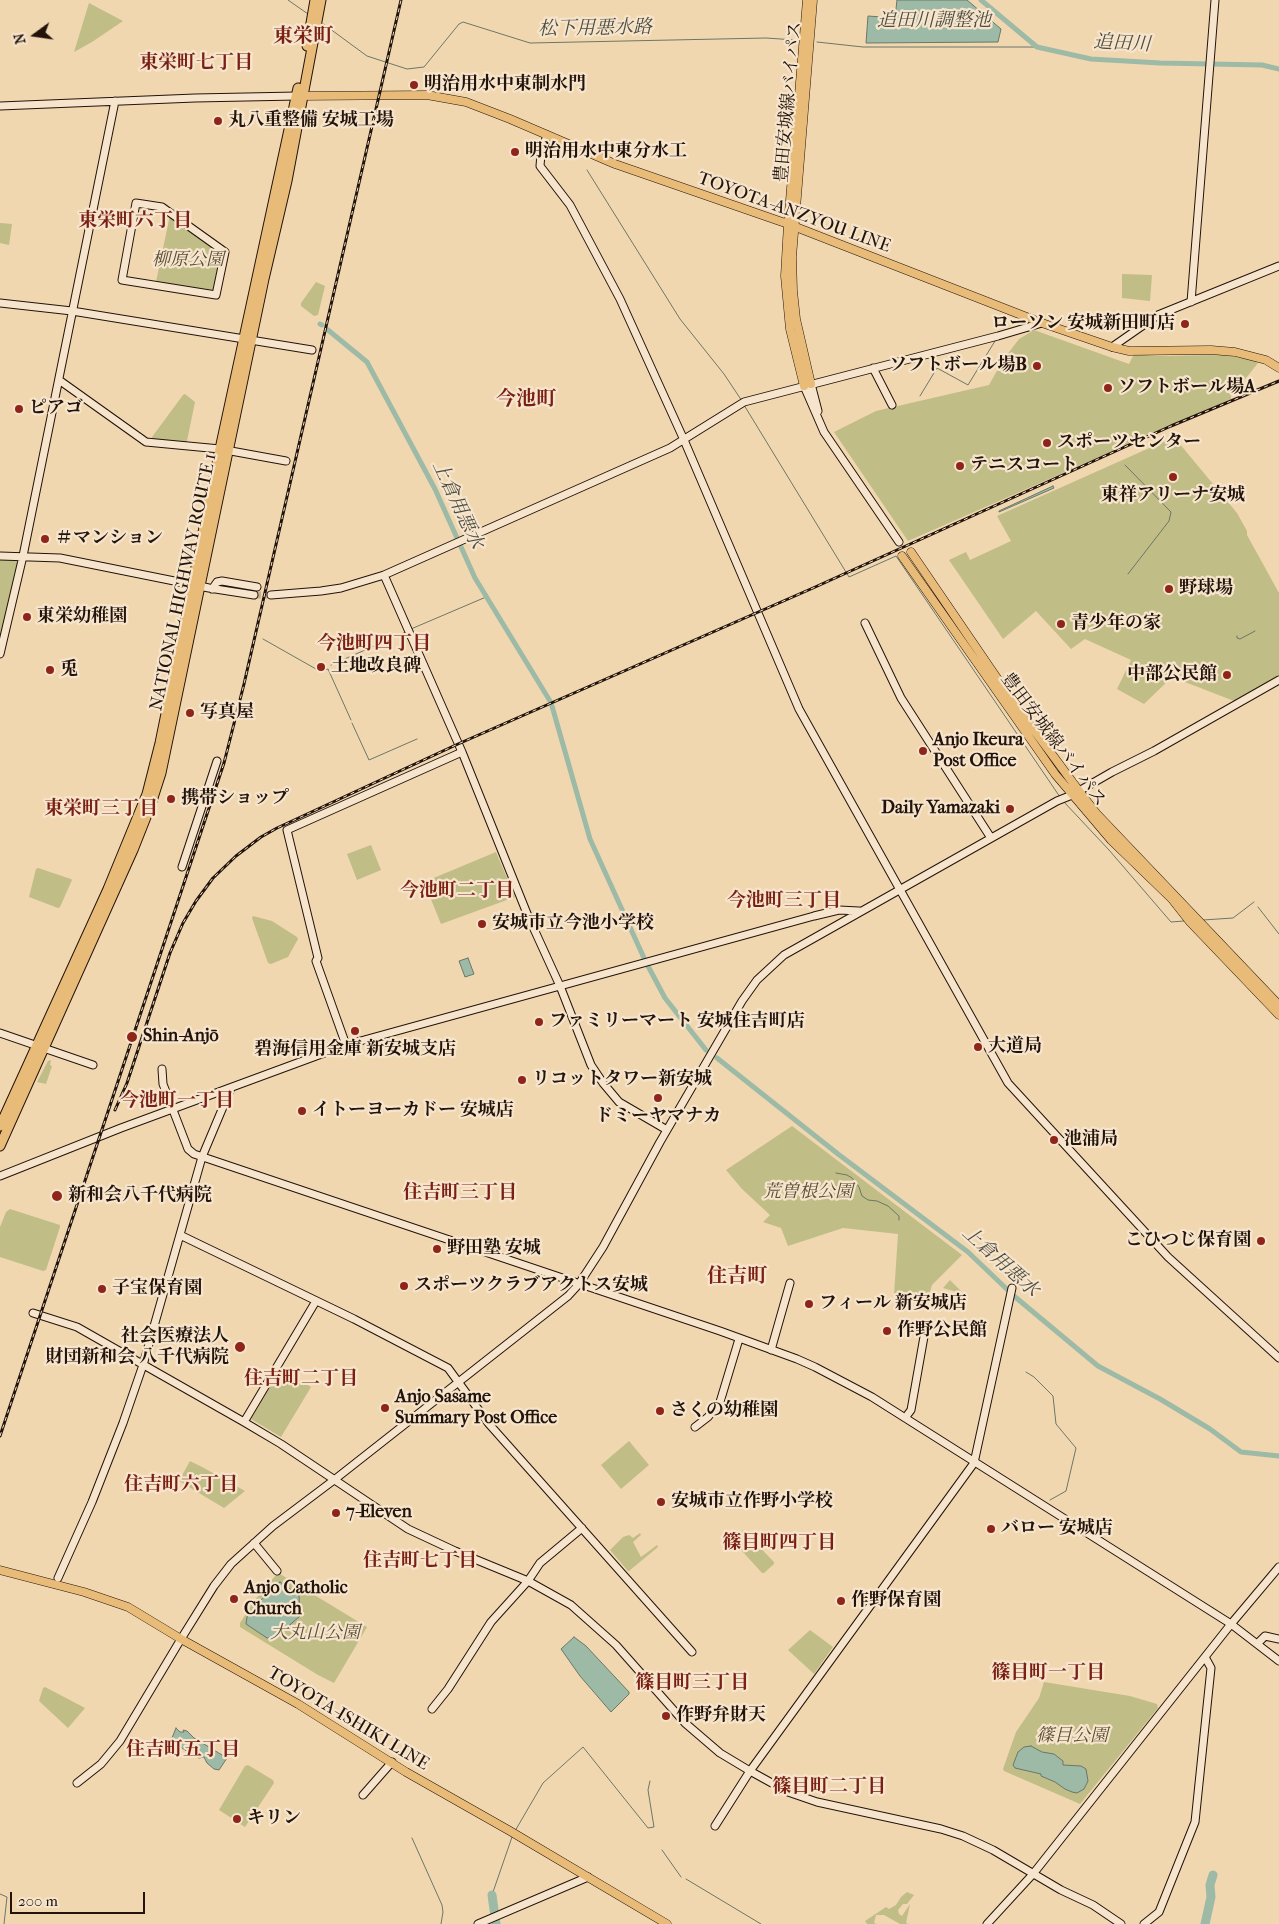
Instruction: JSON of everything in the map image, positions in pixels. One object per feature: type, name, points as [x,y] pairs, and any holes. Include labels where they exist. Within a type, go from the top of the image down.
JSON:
[{"type":"highway","name":"NATIONAL HIGHWAY ROUTE 1","points":[[0,1146],[41,1047],[150,807],[167,745],[196,586],[248,339],[287,181],[300,96],[316,12],[315,0]]},
{"type":"highway","name":"NATIONAL HIGHWAY ROUTE 1","points":[[316,12],[322,0]]},
{"type":"highway","name":"NATIONAL HIGHWAY ROUTE 1","points":[[0,1126],[41,1047]]},
{"type":"main road","name":"豊田安城線バイパス","points":[[807,0],[791,225],[794,305],[808,385]]},
{"type":"main road","name":"豊田安城線バイパス","points":[[791,225],[814,0]]},
{"type":"main road","name":"TOYOTA-ANZYOU LINE","points":[[300,96],[435,96],[466,102],[615,164],[791,225],[1042,323],[1112,347],[1129,352],[1211,350],[1235,352],[1266,360],[1279,368]]},
{"type":"main road","name":"豊田安城線バイパス","points":[[911,552],[1075,793],[1279,1005]]},
{"type":"main road","name":"豊田安城線バイパス","points":[[902,556],[1029,738],[1111,840],[1172,899],[1190,922],[1279,1015]]},
{"type":"main road","name":"TOYOTA-ISHIKI LINE","points":[[4,1571],[84,1592],[128,1607],[181,1639],[298,1704],[406,1772],[514,1833],[667,1924]]},
{"type":"street","points":[[1192,302],[1215,0]]},
{"type":"street","points":[[0,106],[300,96]]},
{"type":"street","points":[[0,654],[23,556],[115,101]]},
{"type":"street","points":[[547,136],[541,154],[540,166],[570,205],[620,299],[684,440],[799,709],[1008,1083],[1168,1257],[1279,1358]]},
{"type":"street","points":[[136,203],[162,207],[225,252],[216,295],[122,280],[136,203]]},
{"type":"street","points":[[1112,347],[1158,316],[1279,266]]},
{"type":"street","points":[[0,303],[72,311],[312,350]]},
{"type":"street","points":[[272,595],[321,591],[384,575],[670,448],[744,402],[1042,323]]},
{"type":"street","points":[[873,368],[892,406]]},
{"type":"street","points":[[59,380],[146,442],[224,450],[286,461]]},
{"type":"street","points":[[808,385],[830,442],[899,542]]},
{"type":"street","points":[[0,556],[60,558],[196,586],[254,595]]},
{"type":"street","points":[[384,575],[462,752],[591,1065],[619,1102],[667,1130]]},
{"type":"street","points":[[212,589],[217,582],[222,581],[257,587]]},
{"type":"street","points":[[865,623],[901,698],[992,838]]},
{"type":"street","points":[[77,1783],[101,1764],[112,1751],[144,1703],[214,1586],[232,1564],[280,1520],[334,1480],[568,1296],[579,1284],[616,1223],[667,1130],[742,1001],[757,980],[784,955],[1057,801],[1171,742],[1279,680]]},
{"type":"street","points":[[346,1046],[316,961],[318,958],[288,830],[462,752]]},
{"type":"street","points":[[182,867],[217,760]]},
{"type":"street","points":[[0,1176],[209,1095],[346,1046],[814,916],[840,910],[859,911]]},
{"type":"street","points":[[0,1033],[94,1065]]},
{"type":"street","points":[[162,1069],[163,1084],[188,1148],[202,1157],[771,1350],[827,1372],[906,1418],[974,1463],[1231,1624],[1279,1661]]},
{"type":"street","points":[[58,1578],[72,1550],[117,1441],[143,1365],[202,1157],[231,1088]]},
{"type":"street","points":[[180,1235],[354,1319],[448,1368],[490,1424],[692,1652]]},
{"type":"street","points":[[771,1350],[790,1283]]},
{"type":"street","points":[[715,1826],[750,1771],[974,1463],[1011,1291]]},
{"type":"street","points":[[244,1422],[316,1301]]},
{"type":"street","points":[[33,1313],[77,1327],[244,1422],[281,1444],[408,1529],[528,1581],[571,1605],[616,1645],[685,1723],[720,1753],[750,1771],[788,1792],[817,1802],[941,1829],[963,1836],[993,1850],[1033,1874],[1093,1905],[1121,1924]]},
{"type":"street","points":[[906,1418],[911,1410],[925,1331]]},
{"type":"street","points":[[695,1427],[708,1417],[720,1402],[739,1339]]},
{"type":"street","points":[[432,1709],[448,1689],[491,1622],[528,1581],[540,1563],[582,1528]]},
{"type":"street","points":[[254,1544],[277,1570]]},
{"type":"street","points":[[987,1924],[1033,1874],[1231,1624],[1279,1567]]},
{"type":"street","points":[[1258,1643],[1265,1636],[1279,1639]]},
{"type":"street","points":[[1144,1924],[1160,1912],[1195,1822],[1210,1668],[1205,1657]]},
{"type":"street","points":[[363,1795],[392,1762]]},
{"type":"street","points":[[478,1924],[588,1877]]},
{"type":"green space","points":[[89,3],[123,21],[74,52]]},
{"type":"green space","name":"柳原公園","points":[[170,215],[221,251],[211,291],[156,282]]},
{"type":"green space","points":[[0,223],[12,224],[9,245],[0,243]]},
{"type":"green space","points":[[1122,274],[1152,275],[1150,301],[1122,298]]},
{"type":"green space","points":[[316,282],[325,286],[318,315],[314,316],[301,306],[301,303]]},
{"type":"green space","points":[[1034,330],[1129,364],[1134,354],[1155,356],[1224,355],[1253,360],[1258,363],[1242,383],[1231,387],[1231,399],[908,541],[834,432],[876,411],[989,385],[1003,360],[1019,339]]},
{"type":"green space","points":[[185,394],[195,402],[187,441],[184,444],[153,440],[152,437]]},
{"type":"green space","points":[[1174,437],[1237,513],[1279,593],[1279,676],[1234,701],[1172,677],[1144,704],[1117,689],[1131,660],[1085,639],[1071,649],[1036,611],[1003,639],[949,560],[966,552],[970,560],[1011,541],[997,516]]},
{"type":"green space","points":[[0,557],[21,557],[0,643]]},
{"type":"green space","points":[[371,845],[381,870],[357,880],[347,854]]},
{"type":"green space","points":[[496,852],[515,897],[441,924],[424,882]]},
{"type":"green space","points":[[38,868],[72,880],[60,907],[58,908],[29,897],[36,869]]},
{"type":"green space","points":[[253,916],[272,921],[297,937],[298,939],[288,957],[271,964],[268,963],[252,918]]},
{"type":"green space","points":[[51,1060],[50,1065],[52,1066],[46,1084],[37,1082],[48,1061]]},
{"type":"green space","name":"荒曽根公園","points":[[792,1126],[962,1255],[932,1285],[927,1301],[894,1295],[898,1234],[843,1228],[788,1246],[781,1228],[763,1222],[770,1215],[742,1189],[726,1170]]},
{"type":"green space","points":[[10,1209],[60,1225],[46,1270],[43,1271],[0,1257],[0,1227],[6,1212]]},
{"type":"green space","points":[[950,1280],[964,1294],[943,1288]]},
{"type":"green space","points":[[281,1369],[311,1387],[281,1437],[251,1419]]},
{"type":"green space","points":[[629,1441],[649,1465],[621,1489],[601,1465]]},
{"type":"green space","points":[[190,1461],[245,1491],[224,1508],[179,1481]]},
{"type":"green space","points":[[743,1530],[774,1562],[764,1573],[733,1541]]},
{"type":"green space","points":[[640,1533],[641,1535],[633,1542],[641,1557],[657,1545],[658,1547],[628,1571],[610,1550],[623,1537],[629,1535],[633,1538]]},
{"type":"green space","name":"大丸山公園","points":[[280,1574],[367,1627],[334,1683],[240,1627],[240,1623],[254,1601],[276,1575]]},
{"type":"green space","points":[[810,1630],[833,1647],[814,1674],[788,1650]]},
{"type":"green space","name":"篠目公園","points":[[1044,1682],[1130,1696],[1157,1704],[1158,1708],[1080,1804],[1003,1769],[1016,1732],[1039,1698]]},
{"type":"green space","points":[[45,1687],[85,1708],[68,1728],[39,1701]]},
{"type":"green space","points":[[248,1765],[273,1780],[274,1783],[245,1827],[219,1810],[245,1766]]},
{"type":"green space","points":[[907,1892],[914,1895],[907,1904],[903,1904],[898,1910],[902,1916],[910,1904],[906,1923],[909,1924],[900,1924],[884,1915],[876,1915],[874,1923],[877,1924],[867,1924],[865,1921],[886,1907],[889,1909],[896,1905]]},
{"type":"water","name":"追田川調整池","points":[[897,0],[967,0],[1001,29],[998,42],[866,43],[868,16],[895,18]]},
{"type":"water","points":[[1053,486],[1054,488],[999,512],[999,511]]},
{"type":"water","points":[[468,958],[474,974],[465,977],[459,961]]},
{"type":"water","points":[[280,1582],[299,1595],[300,1616],[276,1637],[267,1638],[246,1624],[247,1617],[256,1605]]},
{"type":"water","points":[[574,1637],[586,1646],[629,1692],[611,1712],[580,1676],[561,1649]]},
{"type":"water","points":[[176,1728],[180,1732],[184,1732],[183,1730],[187,1731],[194,1738],[227,1758],[219,1770],[214,1769],[207,1763],[204,1757],[199,1758],[173,1742],[172,1738]]},
{"type":"water","points":[[1031,1746],[1042,1752],[1054,1754],[1063,1761],[1063,1765],[1081,1766],[1086,1769],[1088,1781],[1084,1789],[1077,1793],[1072,1792],[1041,1776],[1041,1774],[1015,1768],[1013,1765],[1018,1752],[1024,1747]]},
{"type":"waterway","name":"松下用悪水路","points":[[288,0],[308,14]]},
{"type":"waterway","name":"追田川","points":[[981,0],[1037,47],[1091,59],[1160,63],[1262,65],[1279,69]]},
{"type":"waterway","name":"松下用悪水路","points":[[322,23],[367,56],[407,69],[424,67],[459,24],[463,22],[530,43],[766,38],[795,40]]},
{"type":"waterway","name":"松下用悪水路","points":[[817,42],[863,47],[1037,47]]},
{"type":"waterway","points":[[587,170],[680,319],[724,374],[742,401]]},
{"type":"waterway","name":"上倉用悪水","points":[[328,330],[367,362],[435,489],[475,578],[550,701]]},
{"type":"waterway","points":[[920,396],[937,368],[968,385],[995,341],[999,339]]},
{"type":"waterway","points":[[744,405],[849,577],[896,556],[1060,797]]},
{"type":"waterway","points":[[1125,465],[1171,512],[1169,521],[1128,574]]},
{"type":"waterway","points":[[411,629],[486,597]]},
{"type":"waterway","points":[[1237,636],[1240,639],[1255,631]]},
{"type":"waterway","points":[[331,665],[406,632]]},
{"type":"waterway","points":[[263,639],[316,669]]},
{"type":"waterway","points":[[321,671],[328,669],[351,720]]},
{"type":"waterway","name":"上倉用悪水","points":[[552,706],[590,839],[644,958]]},
{"type":"waterway","points":[[352,723],[369,760],[417,739]]},
{"type":"waterway","points":[[1064,802],[1109,850],[1171,922],[1184,921]]},
{"type":"waterway","points":[[1203,920],[1233,918],[1254,902]]},
{"type":"waterway","points":[[1258,907],[1279,934]]},
{"type":"waterway","name":"上倉用悪水","points":[[648,966],[665,998],[706,1050]]},
{"type":"waterway","name":"上倉用悪水","points":[[717,1058],[838,1154],[968,1252],[1014,1296],[1098,1366],[1160,1399],[1210,1429],[1241,1452],[1279,1456]]},
{"type":"waterway","points":[[836,1173],[852,1178],[859,1187],[862,1196],[868,1200],[877,1201],[888,1206],[899,1216],[899,1220]]},
{"type":"waterway","points":[[1026,1372],[1034,1377],[1053,1396],[1056,1424],[1076,1448],[1066,1491],[1050,1500]]},
{"type":"waterway","points":[[515,1831],[543,1783],[583,1747],[648,1828],[654,1827],[648,1790],[650,1781]]},
{"type":"waterway","points":[[492,1895],[512,1837]]},
{"type":"waterway","points":[[412,1838],[442,1905],[441,1924]]},
{"type":"waterway","points":[[662,1850],[681,1877]]},
{"type":"waterway","points":[[1205,1924],[1211,1897],[1210,1885],[1213,1875]]},
{"type":"waterway","points":[[686,1879],[761,1924]]},
{"type":"waterway","points":[[0,1894],[7,1897],[4,1924]]},
{"type":"waterway","points":[[492,1895],[496,1924]]},
{"type":"tunnel","points":[[254,595],[271,595]]},
{"type":"railway","points":[[0,1436],[224,763],[244,684],[401,0]]},
{"type":"railway","points":[[115,1110],[127,1083],[170,953],[183,923],[213,878],[236,856],[261,837],[458,744],[813,588],[1171,426],[1279,381]]},
{"type":"place","name":"明治用水中東制水門","points":[[414,85]]},
{"type":"place","name":"丸八重整備 安城工場","points":[[218,121]]},
{"type":"place","name":"明治用水中東分水工","points":[[515,152]]},
{"type":"place","name":"ローソン 安城新田町店","points":[[1185,324]]},
{"type":"place","name":"ソフトボール場B","points":[[1037,366]]},
{"type":"place","name":"ソフトボール場A","points":[[1108,388]]},
{"type":"place","name":"ピアゴ","points":[[19,409]]},
{"type":"place","name":"スポーツセンター","points":[[1047,443]]},
{"type":"place","name":"テニスコート","points":[[960,466]]},
{"type":"place","name":"東祥アリーナ安城","points":[[1173,477]]},
{"type":"place","name":"＃マンション","points":[[45,539]]},
{"type":"place","name":"野球場","points":[[1169,589]]},
{"type":"place","name":"東栄幼稚園","points":[[27,617]]},
{"type":"place","name":"青少年の家","points":[[1061,624]]},
{"type":"place","name":"土地改良碑","points":[[321,667]]},
{"type":"place","name":"兎","points":[[50,670]]},
{"type":"place","name":"中部公民館","points":[[1227,675]]},
{"type":"place","name":"写真屋","points":[[190,713]]},
{"type":"place","name":"Anjo Ikeura Post Office","points":[[923,751]]},
{"type":"place","name":"携帯ショップ","points":[[171,799]]},
{"type":"place","name":"Daily Yamazaki","points":[[1010,809]]},
{"type":"place","name":"安城市立今池小学校","points":[[482,924]]},
{"type":"place","name":"ファミリーマート 安城住吉町店","points":[[539,1022]]},
{"type":"place","name":"碧海信用金庫 新安城支店","points":[[355,1031]]},
{"type":"place","name":"Shin-Anjō","points":[[132,1037]]},
{"type":"place","name":"大道局","points":[[978,1047]]},
{"type":"place","name":"リコットタワー新安城","points":[[522,1080]]},
{"type":"place","name":"ドミーヤマナカ","points":[[658,1098]]},
{"type":"place","name":"イトーヨーカドー 安城店","points":[[302,1111]]},
{"type":"place","name":"池浦局","points":[[1054,1140]]},
{"type":"place","name":"新和会八千代病院","points":[[57,1196]]},
{"type":"place","name":"こひつじ保育園","points":[[1261,1241]]},
{"type":"place","name":"野田塾 安城","points":[[437,1249]]},
{"type":"place","name":"スポーツクラブアクトス安城","points":[[404,1286]]},
{"type":"place","name":"子宝保育園","points":[[102,1289]]},
{"type":"place","name":"フィール 新安城店","points":[[809,1304]]},
{"type":"place","name":"作野公民館","points":[[887,1331]]},
{"type":"place","name":"社会医療法人 財団新和会 八千代病院","points":[[240,1347]]},
{"type":"place","name":"Anjo Sasame Summary Post Office","points":[[385,1408]]},
{"type":"place","name":"さくの幼稚園","points":[[660,1411]]},
{"type":"place","name":"安城市立作野小学校","points":[[661,1502]]},
{"type":"place","name":"7-Eleven","points":[[336,1513]]},
{"type":"place","name":"バロー 安城店","points":[[991,1529]]},
{"type":"place","name":"Anjo Catholic Church","points":[[234,1599]]},
{"type":"place","name":"作野保育園","points":[[841,1601]]},
{"type":"place","name":"作野弁財天","points":[[666,1716]]},
{"type":"place","name":"キリン","points":[[237,1819]]},
{"type":"district","name":"東栄町","points":[[303,37]]},
{"type":"district","name":"東栄町七丁目","points":[[196,63]]},
{"type":"district","name":"東栄町六丁目","points":[[135,221]]},
{"type":"district","name":"今池町","points":[[526,400]]},
{"type":"district","name":"今池町四丁目","points":[[374,644]]},
{"type":"district","name":"東栄町三丁目","points":[[101,809]]},
{"type":"district","name":"今池町二丁目","points":[[457,891]]},
{"type":"district","name":"今池町三丁目","points":[[784,901]]},
{"type":"district","name":"今池町一丁目","points":[[177,1101]]},
{"type":"district","name":"住吉町三丁目","points":[[460,1193]]},
{"type":"district","name":"住吉町","points":[[737,1277]]},
{"type":"district","name":"住吉町二丁目","points":[[301,1379]]},
{"type":"district","name":"住吉町六丁目","points":[[181,1485]]},
{"type":"district","name":"篠目町四丁目","points":[[779,1543]]},
{"type":"district","name":"住吉町七丁目","points":[[420,1561]]},
{"type":"district","name":"篠目町一丁目","points":[[1048,1673]]},
{"type":"district","name":"篠目町三丁目","points":[[692,1683]]},
{"type":"district","name":"住吉町五丁目","points":[[183,1750]]},
{"type":"district","name":"篠目町二丁目","points":[[829,1787]]}]
